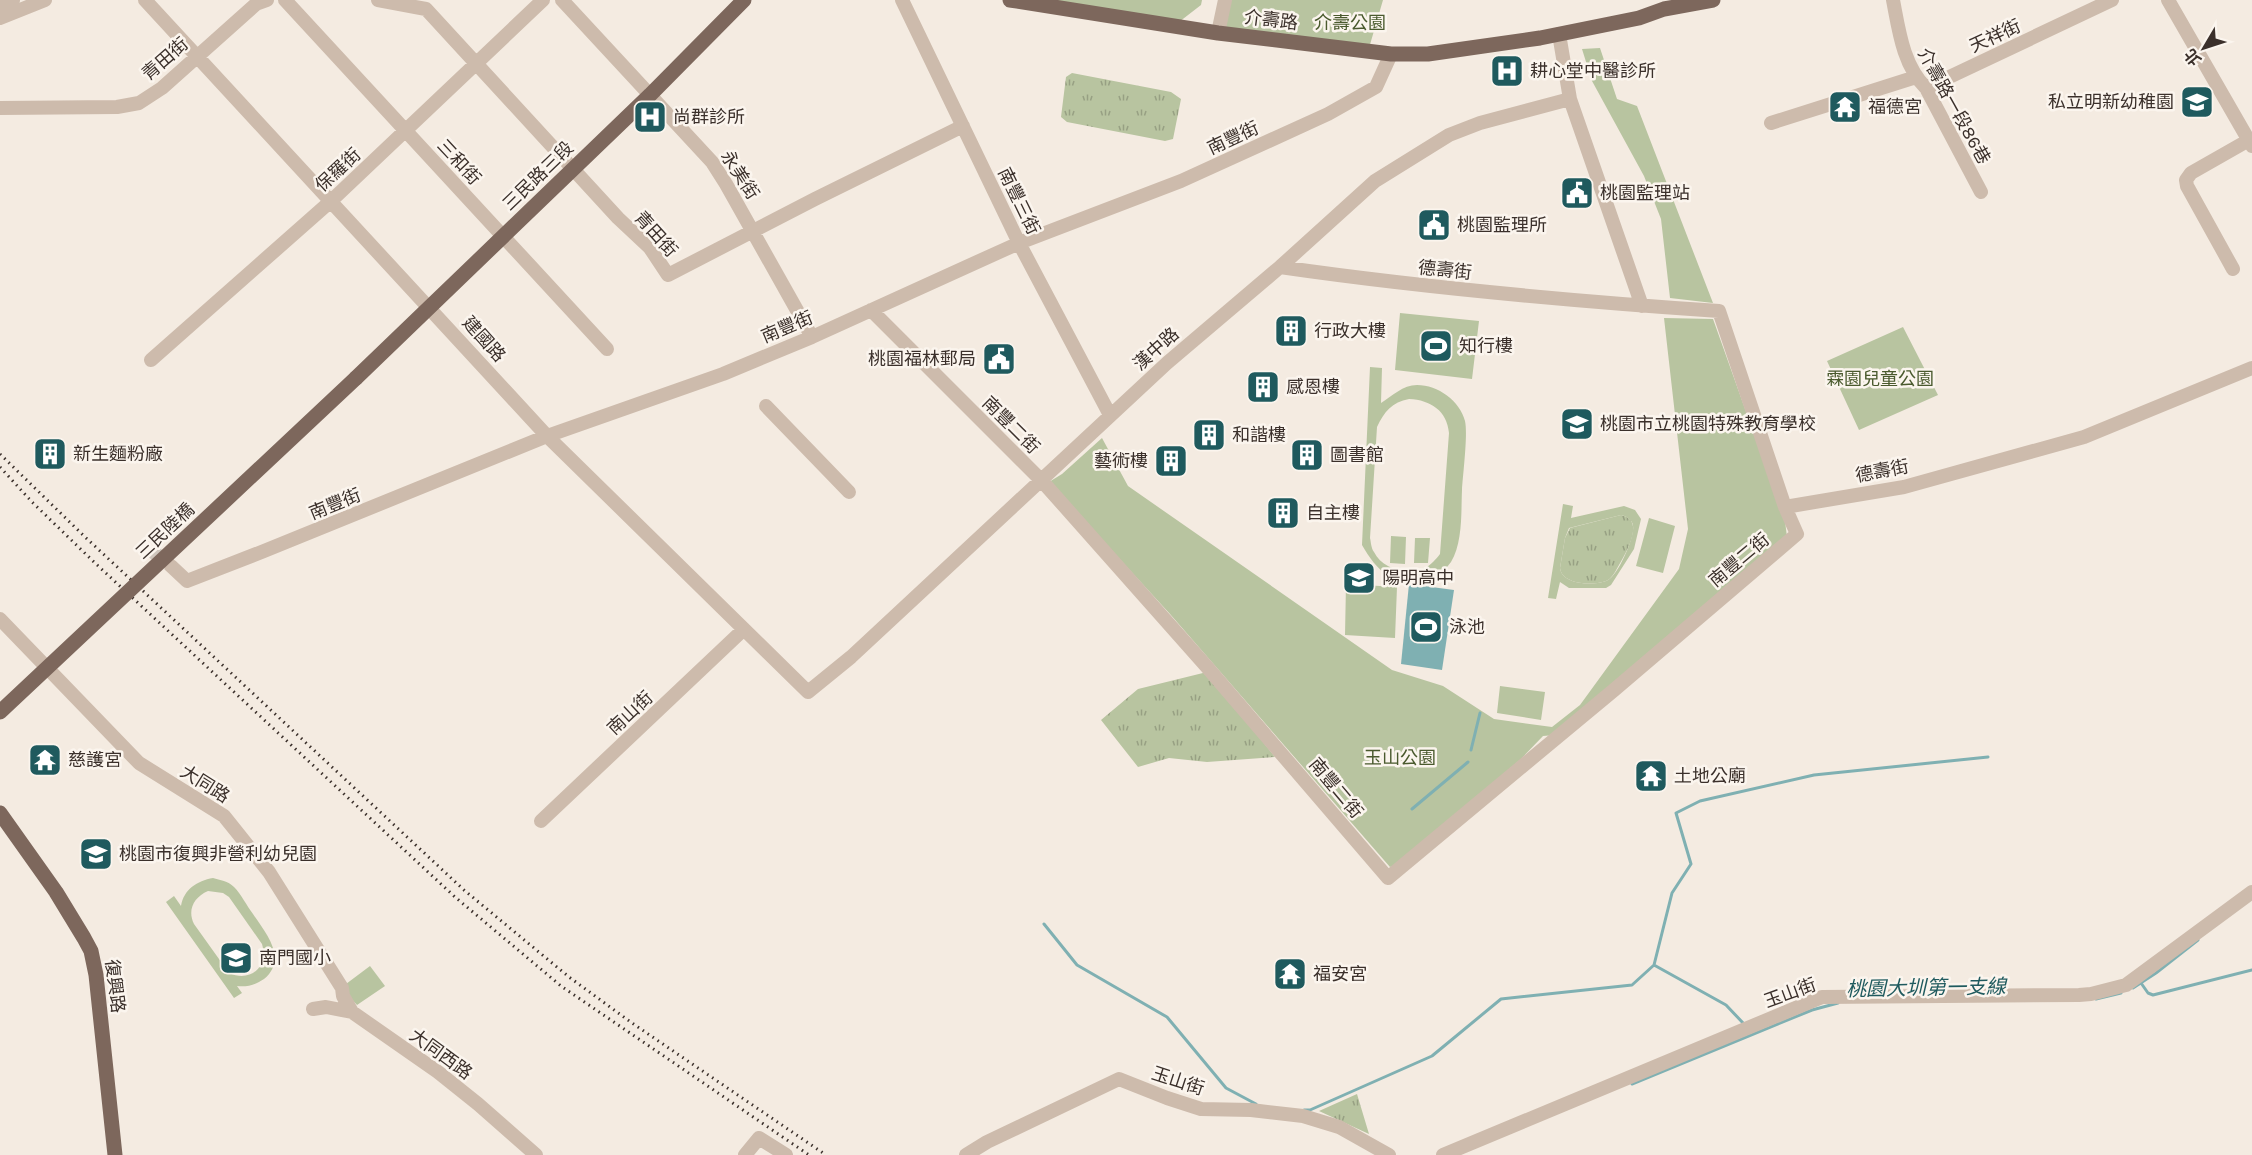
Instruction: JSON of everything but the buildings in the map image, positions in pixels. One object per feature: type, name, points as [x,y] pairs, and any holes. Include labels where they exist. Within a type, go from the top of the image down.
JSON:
[{"type":"main road","name":"三民路三段","points":[[356,378],[650,95],[744,0]]},
{"type":"main road","name":"介壽路","points":[[1010,0],[1218,33],[1391,54],[1428,54],[1559,34],[1713,0]]},
{"type":"main road","name":"三民陸橋","points":[[0,712],[356,378]]},
{"type":"main road","name":"復興路","points":[[0,813],[60,899],[91,951],[96,975],[115,1155]]},
{"type":"street","points":[[0,5],[13,0]]},
{"type":"street","points":[[0,10],[27,0]]},
{"type":"street","points":[[0,18],[45,0]]},
{"type":"street","name":"建國路","points":[[145,0],[548,436],[808,692]]},
{"type":"street","name":"青田街","points":[[0,108],[117,107],[139,103],[162,88],[256,4],[267,0]]},
{"type":"street","name":"三和街","points":[[285,0],[607,349]]},
{"type":"street","name":"青田街","points":[[378,0],[426,9],[618,218],[650,248],[668,275],[753,230],[963,126]]},
{"type":"street","name":"保羅街","points":[[151,360],[331,201],[543,0]]},
{"type":"street","name":"永美街","points":[[562,0],[712,162],[753,230],[812,337]]},
{"type":"street","name":"南豐三街","points":[[902,0],[1019,243],[1110,415]]},
{"type":"street","points":[[1218,33],[1225,0]]},
{"type":"street","name":"介壽路一段86巷","points":[[1893,0],[1902,49],[1916,77],[1926,88],[1982,192]]},
{"type":"street","name":"天祥街","points":[[1926,88],[2112,0]]},
{"type":"street","points":[[2168,0],[2249,136],[2191,173],[2186,180],[2187,186],[2234,269]]},
{"type":"street","points":[[1559,34],[1570,99],[1642,306]]},
{"type":"street","name":"南豐街","points":[[171,566],[186,580],[264,551],[548,436],[711,378],[812,337],[1019,243],[1181,182],[1328,114],[1376,87],[1391,54]]},
{"type":"street","points":[[1771,123],[1916,77]]},
{"type":"street","name":"漢中路","points":[[808,692],[851,657],[1110,415],[1375,181],[1449,135],[1480,123],[1570,99]]},
{"type":"street","name":"德壽街","points":[[1280,267],[1476,292],[1719,311],[1785,507],[1904,487],[2084,437],[2252,368]]},
{"type":"street","name":"南豐二街","points":[[871,310],[1042,481],[1192,649],[1388,878],[1598,704],[1797,534],[1785,507]]},
{"type":"street","points":[[766,406],[849,492]]},
{"type":"street","name":"大同路","points":[[0,619],[139,764],[224,816],[277,885],[342,988],[343,996],[352,1012]]},
{"type":"street","name":"南山街","points":[[541,821],[743,630]]},
{"type":"street","name":"玉山街","points":[[1443,1155],[1822,998],[2079,995],[2126,985],[2252,892]]},
{"type":"street","name":"大同西路","points":[[313,1008],[326,1007],[352,1012],[438,1072],[536,1155]]},
{"type":"street","name":"玉山街","points":[[966,1155],[987,1142],[1119,1079],[1201,1109],[1251,1110],[1303,1116],[1340,1127],[1389,1155]]},
{"type":"street","points":[[745,1155],[759,1138],[786,1155]]},
{"type":"green space","points":[[1030,0],[1202,0],[1201,5],[1179,22]]},
{"type":"green space","name":"介壽公園","points":[[1224,0],[1383,0],[1369,48],[1216,29]]},
{"type":"green space","points":[[1600,48],[1617,99],[1637,106],[1713,303],[1670,298],[1661,219],[1644,176],[1592,81],[1582,49]]},
{"type":"green space","points":[[1072,73],[1171,92],[1181,99],[1173,139],[1165,141],[1067,122],[1061,117],[1066,77]]},
{"type":"green space","name":"知行樓","points":[[1400,313],[1479,321],[1472,379],[1395,370]]},
{"type":"green space","name":"玉山公園","points":[[1664,318],[1713,319],[1785,521],[1787,537],[1555,735],[1543,736],[1521,759],[1396,865],[1390,867],[1170,614],[1049,482],[1062,474],[1102,438],[1128,486],[1392,670],[1443,686],[1494,719],[1552,727],[1580,705],[1679,569],[1688,529]]},
{"type":"green space","name":"霖園兒童公園","points":[[1903,327],[1938,395],[1859,430],[1827,361]]},
{"type":"green space","points":[[1370,367],[1382,368],[1381,403],[1398,391],[1412,385],[1433,388],[1447,396],[1458,407],[1465,421],[1466,444],[1458,545],[1451,562],[1445,569],[1423,580],[1397,579],[1389,576],[1377,566],[1362,545]],"holes":[[[1403,400],[1417,400],[1436,408],[1448,425],[1440,554],[1425,568],[1404,571],[1383,563],[1371,545],[1377,427],[1393,405]]]},
{"type":"green space","points":[[1563,504],[1573,506],[1571,518],[1624,506],[1635,510],[1641,519],[1634,549],[1611,585],[1606,588],[1569,588],[1560,582],[1556,599],[1548,598]],"holes":[[[1621,515],[1632,522],[1633,531],[1625,555],[1612,577],[1603,582],[1589,584],[1573,581],[1562,574],[1560,568],[1569,528]]]},
{"type":"green space","points":[[1621,515],[1632,523],[1632,537],[1619,565],[1608,580],[1589,584],[1581,583],[1562,574],[1560,568],[1565,538],[1570,528]]},
{"type":"green space","points":[[1649,518],[1675,526],[1663,573],[1636,566]]},
{"type":"green space","points":[[1391,536],[1406,537],[1405,564],[1390,563]]},
{"type":"green space","points":[[1415,538],[1430,538],[1428,563],[1414,563]]},
{"type":"green space","points":[[1346,584],[1397,587],[1395,638],[1345,635]]},
{"type":"green space","points":[[1207,672],[1275,757],[1207,762],[1169,758],[1138,767],[1101,720],[1138,689]]},
{"type":"green space","points":[[1500,686],[1545,692],[1541,720],[1497,713]]},
{"type":"green space","points":[[207,879],[224,881],[237,890],[264,929],[272,946],[274,963],[271,971],[257,983],[237,986],[242,993],[234,998],[166,902],[174,896],[181,906],[188,890]],"holes":[[[208,891],[223,893],[229,897],[262,944],[263,960],[256,971],[251,974],[237,976],[229,973],[192,919],[193,904],[199,897]]]},
{"type":"green space","points":[[370,966],[385,986],[357,1005],[347,994],[346,984]]},
{"type":"green space","points":[[1357,1094],[1369,1134],[1319,1111]]},
{"type":"water","name":"泳池","points":[[1409,584],[1454,590],[1442,670],[1401,664]]},
{"type":"waterway","points":[[1471,750],[1480,713]]},
{"type":"waterway","points":[[1744,1024],[1726,1005],[1654,965],[1672,893],[1691,864],[1676,813],[1700,801],[1814,775],[1988,757]]},
{"type":"waterway","points":[[1412,809],[1468,762]]},
{"type":"waterway","points":[[1044,924],[1077,965],[1167,1017],[1226,1088],[1256,1104]]},
{"type":"waterway","name":"桃園大圳第一支線","points":[[2133,988],[2198,940]]},
{"type":"waterway","points":[[1304,1110],[1310,1110],[1432,1056],[1501,999],[1632,985],[1654,965]]},
{"type":"waterway","points":[[2141,983],[2148,993],[2153,995],[2252,970]]},
{"type":"waterway","name":"桃園大圳第一支線","points":[[2096,999],[2121,993]]},
{"type":"waterway","name":"桃園大圳第一支線","points":[[1632,1084],[1812,1010],[1838,1003]]},
{"type":"tunnel","points":[[152,551],[170,565]]},
{"type":"railway","points":[[0,454],[84,536],[464,890],[569,977],[632,1023],[826,1155]]},
{"type":"railway","points":[[0,467],[32,502],[95,563],[455,897],[561,986],[809,1155]]},
{"type":"place","name":"耕心堂中醫診所","points":[[1507,71]]},
{"type":"place","name":"私立明新幼稚園","points":[[2197,102]]},
{"type":"place","name":"福德宮","points":[[1845,107]]},
{"type":"place","name":"尚群診所","points":[[650,117]]},
{"type":"place","name":"桃園監理站","points":[[1577,193]]},
{"type":"place","name":"桃園監理所","points":[[1434,225]]},
{"type":"place","name":"行政大樓","points":[[1291,331]]},
{"type":"place","name":"知行樓","points":[[1436,346]]},
{"type":"place","name":"桃園福林郵局","points":[[999,359]]},
{"type":"place","name":"感恩樓","points":[[1263,387]]},
{"type":"place","name":"桃園市立桃園特殊教育學校","points":[[1577,424]]},
{"type":"place","name":"和諧樓","points":[[1209,435]]},
{"type":"place","name":"新生麵粉廠","points":[[50,454]]},
{"type":"place","name":"圖書館","points":[[1307,455]]},
{"type":"place","name":"藝術樓","points":[[1171,461]]},
{"type":"place","name":"自主樓","points":[[1283,513]]},
{"type":"place","name":"陽明高中","points":[[1359,578]]},
{"type":"place","name":"泳池","points":[[1426,627]]},
{"type":"place","name":"慈護宮","points":[[45,760]]},
{"type":"place","name":"土地公廟","points":[[1651,776]]},
{"type":"place","name":"桃園市復興非營利幼兒園","points":[[96,854]]},
{"type":"place","name":"南門國小","points":[[236,958]]},
{"type":"place","name":"福安宮","points":[[1290,974]]}]
